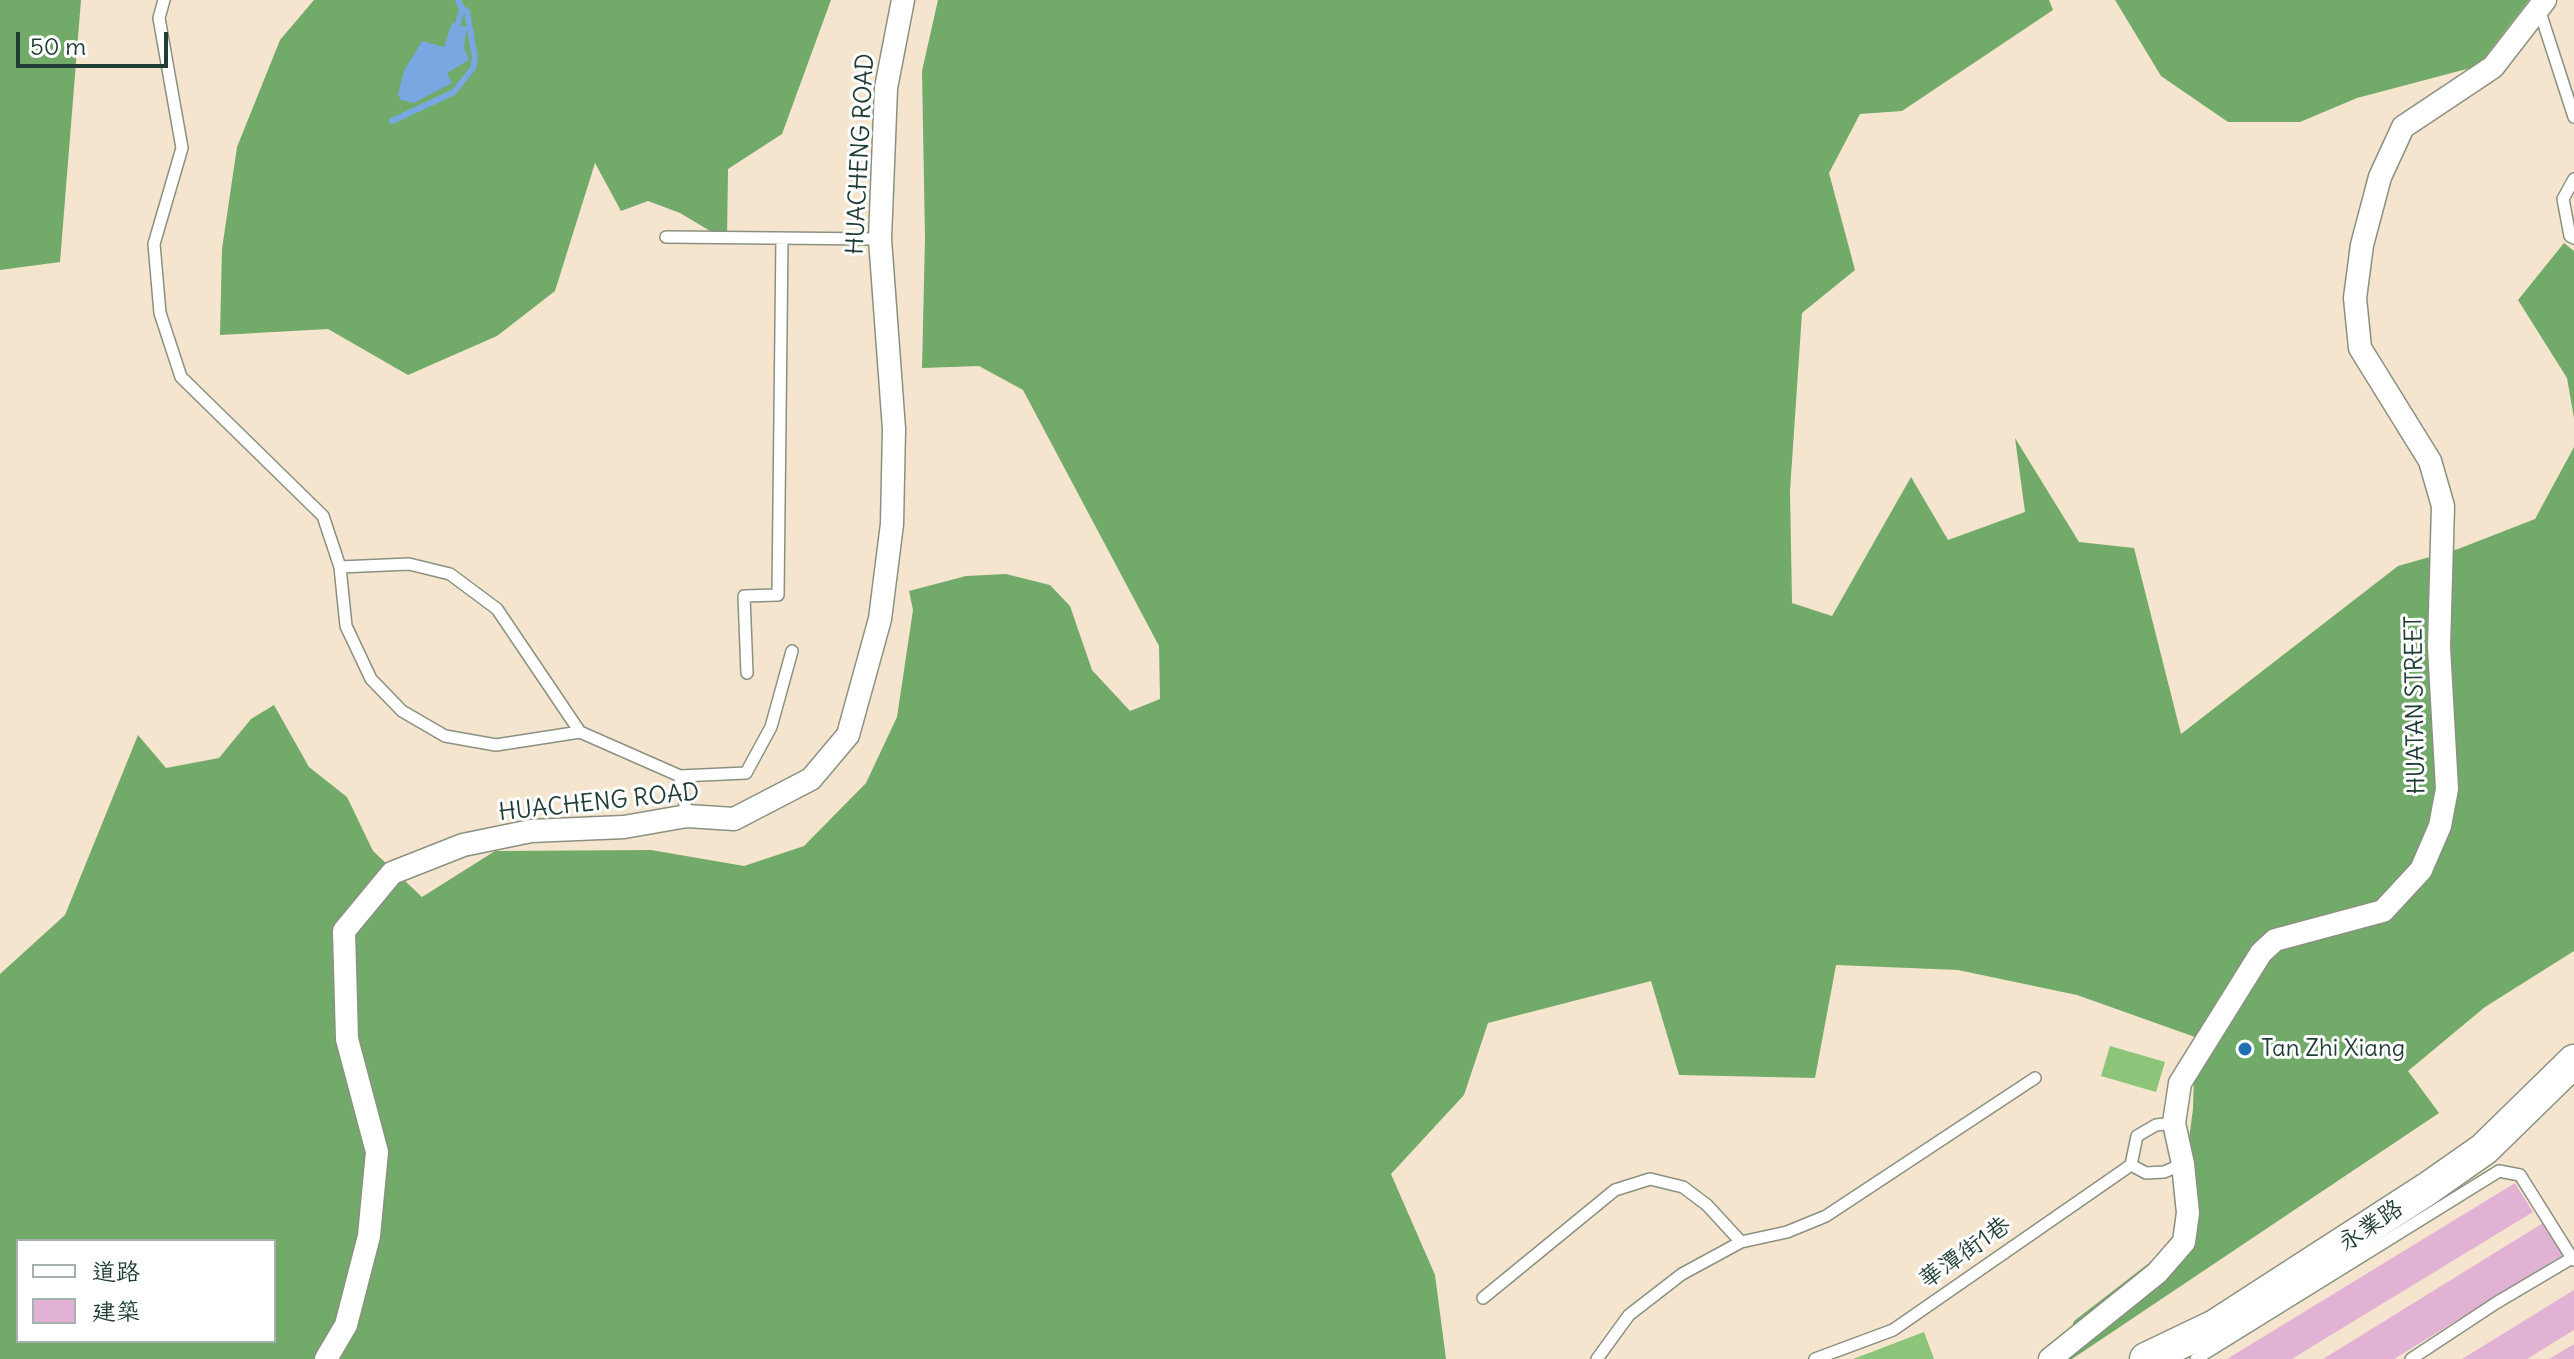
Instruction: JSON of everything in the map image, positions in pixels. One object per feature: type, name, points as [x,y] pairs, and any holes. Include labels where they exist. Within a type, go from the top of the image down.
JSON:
[{"type":"street","name":"HUACHENG ROAD","points":[[326,1359],[346,1325],[369,1236],[377,1152],[347,1039],[344,931],[392,873],[463,845],[531,831],[624,827],[687,816],[734,819],[811,779],[848,735],[880,619],[892,524],[894,429],[880,239],[886,88],[903,0]]},
{"type":"street","name":"HUATAN STREET","points":[[2050,1359],[2157,1273],[2184,1242],[2188,1213],[2183,1164],[2174,1123],[2180,1083],[2261,953],[2275,940],[2383,911],[2421,870],[2440,826],[2447,789],[2439,647],[2443,506],[2430,461],[2360,348],[2355,298],[2362,245],[2380,177],[2403,127],[2493,67],[2542,5]]},
{"type":"street","name":"永業路","points":[[2146,1359],[2215,1326],[2427,1189],[2484,1149],[2574,1061]]},
{"type":"lane","points":[[164,0],[159,18],[182,148],[154,244],[160,313],[181,377],[323,516],[340,567],[346,626],[371,679],[402,711],[445,736],[496,745],[580,732]]},
{"type":"lane","points":[[2542,5],[2574,117]]},
{"type":"lane","points":[[2574,179],[2563,199],[2570,236],[2574,238]]},
{"type":"lane","points":[[666,237],[880,239]]},
{"type":"lane","points":[[747,673],[744,596],[778,595],[782,238]]},
{"type":"lane","points":[[340,567],[409,564],[450,574],[497,609],[580,732],[680,776],[746,773],[771,727],[792,651]]},
{"type":"lane","points":[[680,776],[687,816]]},
{"type":"lane","points":[[1597,1359],[1629,1315],[1682,1274],[1741,1242],[1787,1232],[1826,1216],[2035,1078]]},
{"type":"lane","points":[[2174,1123],[2156,1125],[2137,1136],[2131,1165],[2146,1173],[2164,1172],[2183,1164]]},
{"type":"lane","name":"華潭街1巷","points":[[1815,1359],[1893,1330],[2131,1165]]},
{"type":"lane","points":[[2196,1359],[2499,1171],[2520,1175],[2573,1259],[2411,1359]]},
{"type":"lane","points":[[1483,1298],[1615,1190],[1650,1179],[1683,1187],[1707,1205],[1741,1242]]},
{"type":"green space","points":[[0,0],[81,0],[60,262],[0,270]]},
{"type":"green space","points":[[314,0],[831,0],[782,134],[728,169],[727,241],[680,213],[648,201],[621,211],[595,163],[555,291],[497,336],[408,375],[328,329],[220,335],[222,249],[237,147],[280,40]]},
{"type":"green space","points":[[938,0],[2049,0],[2053,10],[1902,111],[1860,114],[1829,173],[1855,270],[1802,313],[1790,491],[1792,603],[1832,616],[1911,477],[1948,540],[2025,512],[2015,438],[2079,542],[2134,548],[2181,734],[2398,566],[2458,549],[2535,519],[2574,447],[2574,951],[2485,1007],[2408,1071],[2439,1113],[2072,1359],[2060,1359],[2074,1321],[2175,1243],[2193,1109],[2195,1037],[2077,995],[1958,970],[1836,965],[1815,1078],[1679,1075],[1651,981],[1488,1023],[1464,1095],[1391,1174],[1435,1275],[1446,1359],[0,1359],[0,974],[65,915],[138,735],[166,768],[219,758],[251,719],[274,705],[309,767],[347,797],[373,851],[422,897],[495,851],[651,850],[744,866],[804,846],[866,783],[897,717],[913,610],[909,591],[966,576],[1006,574],[1050,585],[1070,606],[1092,670],[1130,711],[1160,699],[1159,646],[1023,390],[979,366],[922,368],[925,238],[922,71]]},
{"type":"green space","points":[[2115,0],[2529,0],[2478,66],[2357,98],[2300,122],[2228,122],[2161,76]]},
{"type":"green space","points":[[2564,243],[2574,251],[2574,418],[2567,378],[2518,300]]},
{"type":"green space","points":[[2110,1046],[2165,1062],[2156,1092],[2101,1076]]},
{"type":"green space","points":[[1924,1332],[1934,1359],[1853,1359]]},
{"type":"water","points":[[452,23],[467,27],[464,47],[469,60],[447,73],[452,83],[414,103],[401,100],[398,94],[404,71],[422,41],[444,47]]},
{"type":"building","points":[[2515,1183],[2533,1212],[2292,1359],[2227,1359]]},
{"type":"building","points":[[2543,1223],[2563,1255],[2394,1359],[2323,1359]]},
{"type":"building","points":[[2574,1290],[2574,1330],[2527,1359],[2462,1359]]},
{"type":"building","points":[[2574,1344],[2574,1359],[2549,1359]]},
{"type":"waterway","points":[[458,0],[462,9],[458,24]]},
{"type":"waterway","points":[[392,121],[454,92],[473,68],[475,58],[467,11],[462,9]]},
{"type":"place","name":"Tan Zhi Xiang","points":[[2245,1049]]}]
